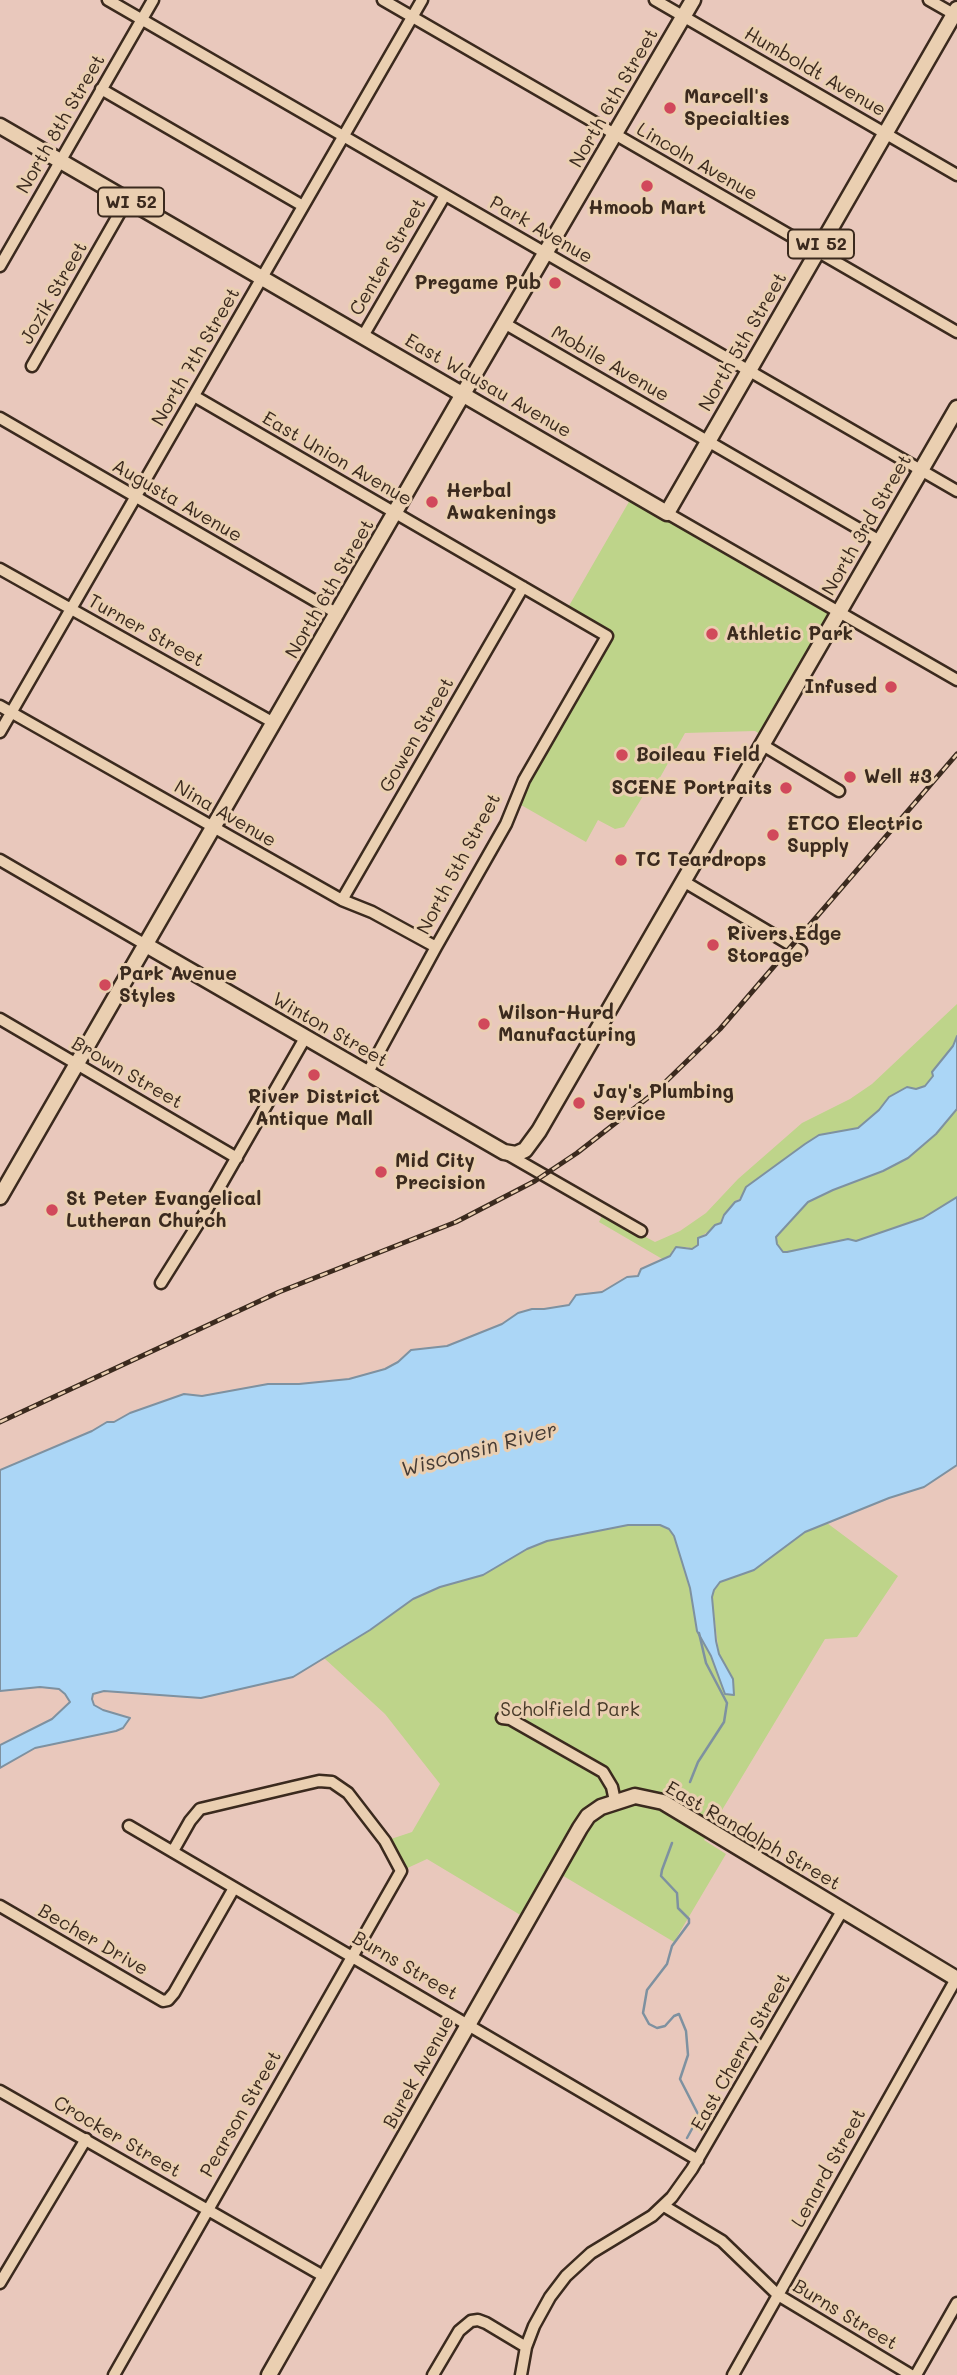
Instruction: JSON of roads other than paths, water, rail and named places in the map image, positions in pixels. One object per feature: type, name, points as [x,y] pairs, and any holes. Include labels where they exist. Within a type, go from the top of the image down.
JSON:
[{"type":"main road","name":"North 6th Street","points":[[0,1197],[5,1179],[146,945],[693,0]]},
{"type":"main road","name":"North 5th Street","points":[[667,513],[956,13]]},
{"type":"main road","name":"East Wausau Avenue","points":[[0,127],[667,513]]},
{"type":"main road","points":[[504,323],[502,338],[475,389],[479,399],[507,419]]},
{"type":"main road","name":"North 3rd Street","points":[[504,1152],[521,1153],[531,1143],[957,408]]},
{"type":"main road","points":[[559,449],[590,463],[657,501],[664,502],[671,498],[685,480]]},
{"type":"main road","name":"Winton Street","points":[[146,945],[504,1152]]},
{"type":"main road","name":"East Randolph Street","points":[[615,1801],[635,1796],[663,1802],[957,1979]]},
{"type":"main road","name":"Burek Avenue","points":[[269,2375],[583,1823],[597,1809],[615,1801]]},
{"type":"street","name":"Park Avenue","points":[[108,0],[957,491]]},
{"type":"street","name":"North 8th Street","points":[[0,265],[153,0]]},
{"type":"street","name":"Lincoln Avenue","points":[[383,0],[957,332]]},
{"type":"street","name":"North 7th Street","points":[[0,732],[422,0]]},
{"type":"street","name":"Humboldt Avenue","points":[[655,0],[957,175]]},
{"type":"street","points":[[929,0],[956,13]]},
{"type":"street","points":[[101,89],[303,206]]},
{"type":"street","name":"Center Street","points":[[363,336],[444,195]]},
{"type":"street","name":"Jozik Street","points":[[33,366],[127,200]]},
{"type":"street","name":"Mobile Avenue","points":[[504,323],[880,541]]},
{"type":"street","name":"East Union Avenue","points":[[194,396],[607,636]]},
{"type":"street","name":"Augusta Avenue","points":[[0,418],[338,614]]},
{"type":"street","name":"East Wausau Avenue","points":[[667,513],[954,678]]},
{"type":"street","name":"Turner Street","points":[[0,569],[274,723]]},
{"type":"street","name":"Gowen Street","points":[[342,900],[523,587]]},
{"type":"street","name":"North 5th Street","points":[[367,1074],[506,824],[524,780],[607,636]]},
{"type":"street","points":[[954,678],[957,665]]},
{"type":"street","name":"Nina Avenue","points":[[0,706],[342,900],[372,912],[436,947]]},
{"type":"street","points":[[761,744],[839,791]]},
{"type":"street","name":"Winton Street","points":[[0,860],[146,945]]},
{"type":"street","points":[[683,881],[801,951]]},
{"type":"street","name":"Brown Street","points":[[0,1018],[237,1158]]},
{"type":"street","points":[[161,1283],[306,1038]]},
{"type":"street","name":"Winton Street","points":[[504,1152],[641,1231]]},
{"type":"street","points":[[502,1718],[510,1719],[603,1772],[612,1787],[615,1801]]},
{"type":"street","name":"Pearson Street","points":[[114,2375],[401,1871],[385,1841],[348,1793],[332,1782],[293,1787],[200,1810],[190,1821],[173,1851]]},
{"type":"street","name":"Burns Street","points":[[129,1826],[698,2161]]},
{"type":"street","name":"Becher Drive","points":[[0,1906],[163,2001],[169,2000],[234,1888]]},
{"type":"street","name":"East Cherry Street","points":[[521,2375],[526,2347],[545,2304],[574,2267],[598,2249],[648,2220],[664,2206],[698,2161],[842,1911]]},
{"type":"street","name":"Lenard Street","points":[[733,2375],[957,1979]]},
{"type":"street","name":"Crocker Street","points":[[0,2091],[325,2277]]},
{"type":"street","points":[[0,2283],[86,2140]]},
{"type":"street","name":"Burns Street","points":[[664,2206],[726,2245],[778,2295],[913,2375]]},
{"type":"street","points":[[913,2375],[957,2303]]},
{"type":"street","points":[[433,2375],[459,2331],[471,2321],[486,2323],[526,2347]]},
{"type":"water","name":"Wisconsin River","points":[[957,1036],[957,1109],[936,1134],[908,1158],[808,1202],[776,1237],[783,1252],[848,1239],[856,1241],[923,1218],[957,1197],[957,1465],[924,1487],[805,1532],[754,1570],[720,1582],[712,1597],[716,1641],[719,1654],[733,1679],[734,1695],[725,1694],[711,1656],[697,1631],[690,1588],[674,1536],[669,1529],[660,1525],[628,1525],[547,1541],[527,1549],[483,1575],[440,1587],[413,1599],[370,1630],[293,1677],[201,1698],[104,1691],[93,1694],[94,1705],[130,1718],[123,1728],[35,1748],[0,1768],[0,1745],[52,1719],[70,1702],[59,1689],[40,1687],[0,1691],[0,1470],[107,1422],[114,1422],[130,1413],[184,1394],[202,1396],[268,1384],[349,1379],[385,1369],[411,1350],[447,1346],[502,1324],[518,1313],[569,1305],[576,1295],[602,1292],[627,1277],[638,1276],[641,1269],[670,1256],[676,1247],[692,1249],[698,1245],[698,1238],[721,1223],[724,1215],[740,1200],[746,1187],[805,1144],[819,1135],[858,1128],[879,1110],[889,1097],[907,1087],[916,1089],[925,1086]]},
{"type":"waterway","points":[[690,1782],[698,1762],[724,1722],[727,1703],[706,1663],[699,1633]]},
{"type":"waterway","points":[[672,1843],[661,1876],[677,1893],[678,1908],[689,1919],[689,1923],[672,1946],[667,1964],[647,1990],[643,2013],[649,2024],[657,2028],[665,2026],[679,2014],[686,2031],[688,2055],[680,2079],[699,2116],[687,2138]]},
{"type":"railway","points":[[0,1422],[279,1292],[456,1222],[535,1181],[577,1153],[654,1093],[720,1029],[957,754]]},
{"type":"place","name":"Marcell's Specialties","points":[[670,108]]},
{"type":"place","name":"Hmoob Mart","points":[[647,186]]},
{"type":"place","name":"Pregame Pub","points":[[555,283]]},
{"type":"place","name":"Herbal Awakenings","points":[[432,502]]},
{"type":"place","name":"Athletic Park","points":[[712,634]]},
{"type":"place","name":"Infused","points":[[891,687]]},
{"type":"place","name":"Boileau Field","points":[[622,755]]},
{"type":"place","name":"Well #3","points":[[850,777]]},
{"type":"place","name":"SCENE Portraits","points":[[786,788]]},
{"type":"place","name":"ETCO Electric Supply","points":[[773,835]]},
{"type":"place","name":"TC Teardrops","points":[[621,860]]},
{"type":"place","name":"Rivers Edge Storage","points":[[713,945]]},
{"type":"place","name":"Park Avenue Styles","points":[[105,985]]},
{"type":"place","name":"Wilson-Hurd Manufacturing","points":[[484,1024]]},
{"type":"place","name":"River District Antique Mall","points":[[314,1075]]},
{"type":"place","name":"Jay's Plumbing Service","points":[[579,1103]]},
{"type":"place","name":"Mid City Precision","points":[[381,1172]]},
{"type":"place","name":"St Peter Evangelical Lutheran Church","points":[[52,1210]]},
{"type":"park label","name":"Scholfield Park","points":[[570,1710]]}]
